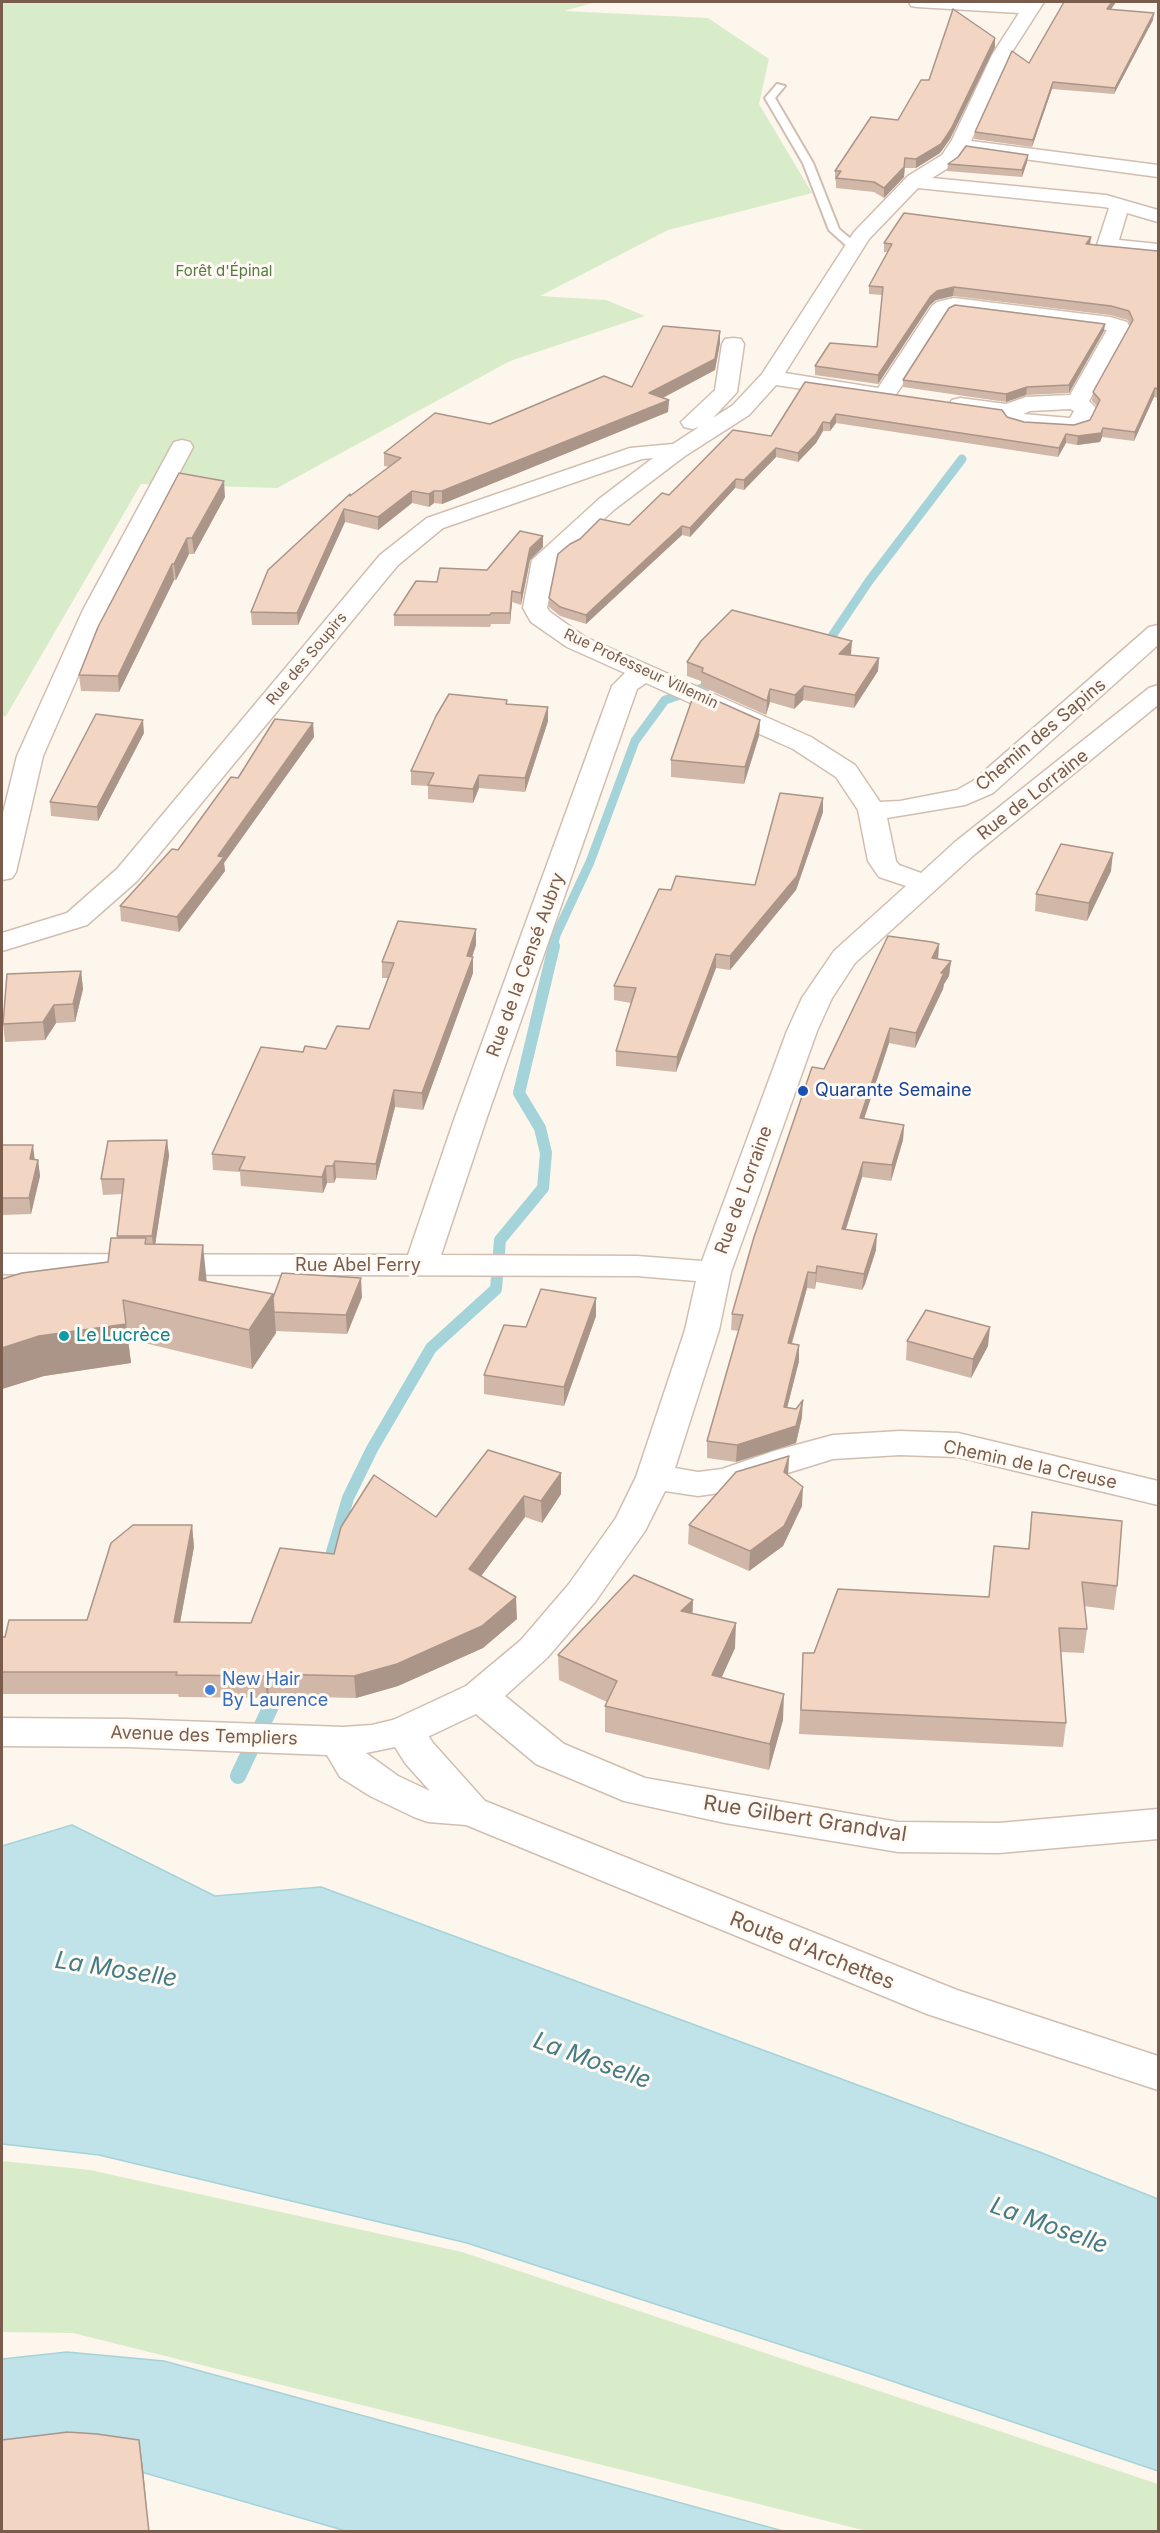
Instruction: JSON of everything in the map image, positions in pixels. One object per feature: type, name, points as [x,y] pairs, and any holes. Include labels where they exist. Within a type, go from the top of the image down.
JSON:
[{"type":"street","points":[[917,2],[1033,5]]},
{"type":"street","points":[[733,344],[726,393],[707,412],[666,439],[670,451],[741,410],[771,378],[861,236],[914,182],[949,159],[959,145],[1002,54],[1033,5]]},
{"type":"street","points":[[959,145],[1158,171]]},
{"type":"street","points":[[914,182],[1084,198],[1158,216]]},
{"type":"street","points":[[1120,205],[1107,245],[1158,250]]},
{"type":"street","points":[[771,378],[896,396],[939,310],[944,306],[954,304],[1110,323],[1119,327],[1077,403],[1026,404],[1019,406],[1013,412],[940,402]]},
{"type":"street","points":[[2,872],[30,756],[95,610],[182,447]]},
{"type":"street","name":"Rue Professeur Villemin","points":[[670,451],[544,560],[535,609],[540,617],[576,642],[802,743],[846,771],[872,810],[882,861],[889,871],[927,884]]},
{"type":"street","name":"Rue des Soupirs","points":[[2,942],[77,919],[127,875],[389,560],[435,523],[638,453],[670,451]]},
{"type":"street","name":"Chemin des Sapins","points":[[872,810],[900,808],[965,797],[982,788],[1158,632]]},
{"type":"street","name":"Rue de la Censé Aubry","points":[[421,1266],[471,1117],[625,686],[643,672]]},
{"type":"street","name":"Rue de Lorraine","points":[[405,1731],[480,1696],[534,1649],[582,1593],[632,1522],[654,1477],[702,1330],[714,1272],[802,1031],[817,998],[844,957],[965,848],[1158,693]]},
{"type":"street","name":"Rue Abel Ferry","points":[[2,1264],[637,1266],[714,1272]]},
{"type":"street","name":"Chemin de la Creuse","points":[[654,1477],[698,1484],[726,1480],[833,1447],[900,1443],[958,1445],[1158,1493]]},
{"type":"street","name":"Rue Gilbert Grandval","points":[[480,1696],[550,1754],[638,1791],[725,1808],[898,1837],[999,1838],[1158,1824]]},
{"type":"street","name":"Avenue des Templiers","points":[[2,1732],[343,1741],[372,1739],[405,1731]]},
{"type":"street","name":"Route d'Archettes","points":[[405,1731],[419,1753],[471,1811]]},
{"type":"street","name":"Route d'Archettes","points":[[343,1741],[354,1767],[384,1786],[428,1806],[471,1811],[942,2002],[1158,2073]]},
{"type":"lane","points":[[780,87],[770,98],[808,163],[834,230],[854,247]]},
{"type":"green space","name":"Forêt d'Épinal","points":[[2,2],[596,2],[564,11],[708,18],[769,59],[759,104],[812,193],[668,230],[540,296],[606,300],[645,316],[510,361],[277,488],[141,484],[6,716],[2,717]]},
{"type":"green space","points":[[2,2161],[90,2170],[462,2252],[1158,2484],[1158,2531],[867,2531],[73,2333],[2,2332]]},
{"type":"water","name":"La Moselle","points":[[72,1825],[215,1896],[321,1887],[1042,2153],[1158,2199],[1158,2471],[865,2372],[467,2243],[99,2155],[2,2144],[2,1846]]},
{"type":"water","points":[[67,2352],[164,2361],[783,2531],[346,2531],[117,2465],[2,2471],[2,2359]]},
{"type":"building","points":[[1064,2],[1112,2],[1107,9],[1154,13],[1115,88],[1053,82],[1033,140],[975,132],[1012,51],[1029,63]]},
{"type":"building","points":[[953,9],[995,38],[951,129],[941,144],[916,159],[905,158],[904,167],[884,188],[874,182],[836,178],[841,171],[835,171],[871,117],[898,120],[921,80],[929,80]]},
{"type":"building","points":[[966,146],[1028,155],[1022,170],[948,164],[958,157]]},
{"type":"building","points":[[904,213],[1091,237],[1086,244],[1158,251],[1158,389],[1155,388],[1135,432],[1103,428],[1101,433],[1078,436],[1066,434],[1059,448],[836,414],[830,423],[823,422],[816,434],[798,453],[776,448],[744,480],[736,479],[690,528],[682,526],[586,615],[560,607],[549,598],[558,554],[580,539],[600,519],[629,525],[662,493],[669,495],[733,430],[771,436],[805,382],[1002,410],[1007,417],[1024,422],[1074,425],[1090,420],[1100,400],[1093,392],[1133,320],[1129,311],[1111,306],[954,287],[937,291],[931,296],[878,375],[815,366],[830,343],[877,347],[883,287],[869,286],[892,244],[884,243]]},
{"type":"building","points":[[955,305],[1105,324],[1069,385],[1027,387],[1006,394],[903,380],[949,308]]},
{"type":"building","points":[[663,326],[720,331],[715,359],[649,393],[669,400],[442,491],[429,494],[412,491],[378,517],[344,509],[297,613],[251,612],[268,570],[350,494],[350,496],[401,458],[384,453],[435,413],[490,424],[604,376],[632,387]]},
{"type":"building","points":[[179,473],[224,481],[192,538],[187,538],[172,564],[118,676],[79,675],[98,627]]},
{"type":"building","points":[[520,531],[543,536],[530,548],[521,593],[512,591],[510,613],[394,615],[416,581],[437,582],[440,568],[487,570]]},
{"type":"building","points":[[732,610],[852,641],[839,654],[879,658],[855,695],[804,686],[795,695],[770,689],[767,701],[702,672],[703,668],[687,662],[701,641]]},
{"type":"building","points":[[695,691],[760,720],[745,767],[671,760]]},
{"type":"building","points":[[449,694],[507,700],[506,704],[548,707],[525,778],[479,775],[473,789],[428,785],[434,773],[411,771],[436,716]]},
{"type":"building","points":[[96,714],[143,720],[97,807],[50,802]]},
{"type":"building","points":[[275,719],[313,723],[218,856],[224,857],[177,917],[120,906],[172,849],[178,850],[231,777],[238,778]]},
{"type":"building","points":[[780,793],[823,798],[797,876],[730,956],[716,954],[677,1057],[616,1051],[636,988],[614,986],[659,889],[671,890],[676,876],[755,885]]},
{"type":"building","points":[[1061,844],[1113,853],[1089,903],[1036,894]]},
{"type":"building","points":[[398,921],[476,929],[467,956],[473,957],[422,1093],[394,1090],[376,1164],[335,1161],[333,1166],[326,1166],[322,1177],[239,1170],[245,1157],[212,1154],[261,1047],[303,1052],[305,1046],[326,1049],[337,1026],[369,1029],[394,963],[382,962]]},
{"type":"building","points":[[888,936],[939,944],[932,958],[951,961],[941,973],[944,973],[916,1033],[890,1028],[860,1118],[904,1125],[892,1165],[863,1162],[842,1229],[877,1234],[864,1274],[817,1266],[816,1273],[808,1272],[788,1343],[799,1345],[784,1407],[796,1409],[803,1400],[796,1426],[737,1445],[707,1441],[743,1315],[732,1314],[754,1237],[812,1067],[824,1069]]},
{"type":"building","points":[[81,971],[73,1004],[54,1005],[43,1022],[3,1024],[7,974]]},
{"type":"building","points":[[167,1140],[152,1236],[117,1236],[124,1179],[101,1179],[108,1141]]},
{"type":"building","points":[[2,1145],[33,1145],[30,1159],[38,1160],[29,1198],[2,1198]]},
{"type":"building","points":[[111,1238],[146,1238],[145,1244],[203,1245],[199,1280],[273,1294],[249,1330],[123,1300],[126,1324],[39,1336],[2,1348],[2,1279],[22,1273],[108,1262]]},
{"type":"building","points":[[282,1273],[361,1278],[346,1315],[274,1312],[273,1298]]},
{"type":"building","points":[[541,1289],[596,1298],[564,1387],[484,1375],[504,1325],[526,1327]]},
{"type":"building","points":[[926,1310],[990,1327],[973,1359],[907,1341]]},
{"type":"building","points":[[488,1450],[561,1473],[541,1501],[524,1496],[469,1569],[516,1597],[482,1626],[397,1664],[354,1676],[176,1675],[177,1672],[2,1672],[2,1637],[5,1637],[9,1620],[87,1620],[111,1543],[133,1525],[192,1525],[174,1622],[251,1623],[280,1548],[334,1554],[341,1527],[374,1475],[436,1517]]},
{"type":"building","points":[[789,1456],[784,1472],[803,1487],[784,1526],[750,1551],[689,1525],[736,1472]]},
{"type":"building","points":[[1032,1512],[1122,1521],[1117,1586],[1082,1582],[1087,1629],[1059,1628],[1066,1723],[801,1710],[803,1653],[814,1653],[838,1589],[989,1597],[994,1546],[1029,1549]]},
{"type":"building","points":[[634,1575],[693,1600],[681,1611],[736,1623],[712,1675],[784,1694],[770,1744],[605,1706],[617,1681],[558,1655]]},
{"type":"building","points":[[68,2432],[139,2440],[149,2532],[2,2532],[2,2440]]},
{"type":"waterway","points":[[822,647],[826,645],[869,581],[962,459]]},
{"type":"waterway","points":[[553,947],[556,935],[590,862],[635,741],[665,700],[717,683]]},
{"type":"waterway","points":[[327,1569],[348,1498],[372,1449],[431,1348],[496,1289],[500,1240],[543,1188],[546,1153],[540,1128],[519,1093],[554,946]]},
{"type":"waterway","points":[[238,1776],[282,1683]]},
{"type":"place","name":"Quarante Semaine","points":[[803,1091]]},
{"type":"place","name":"Le Lucrèce","points":[[64,1336]]},
{"type":"place","name":"New Hair By Laurence","points":[[210,1690]]}]
